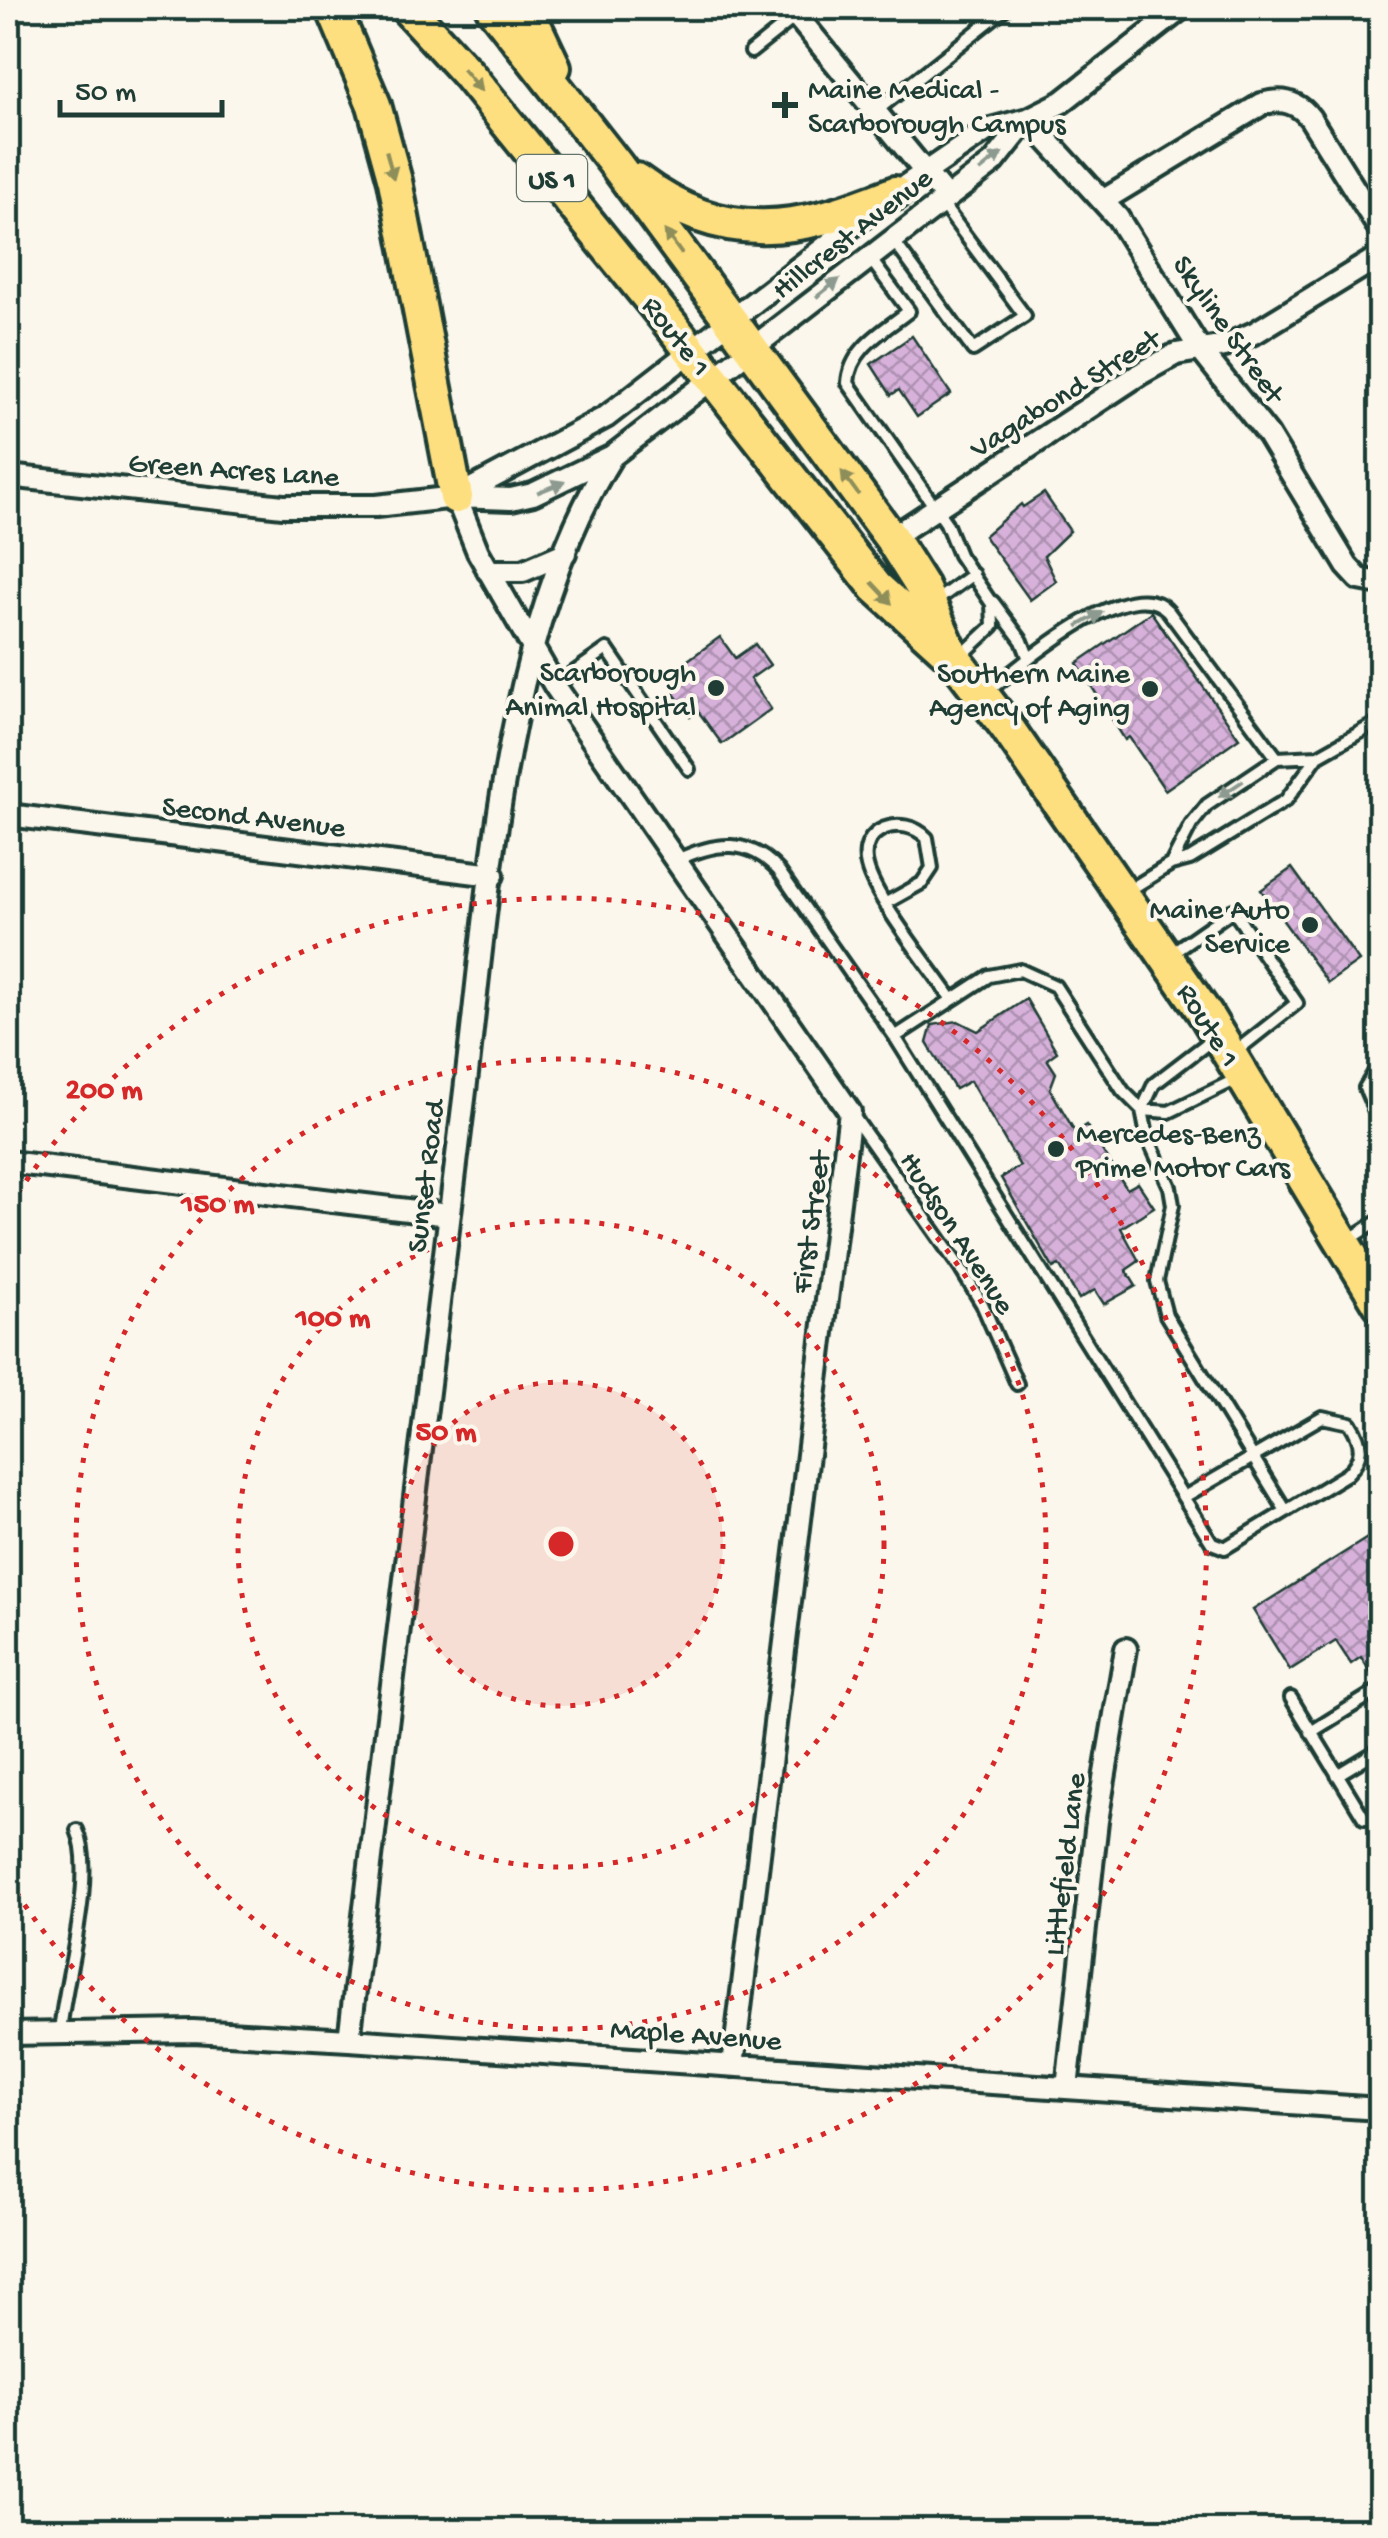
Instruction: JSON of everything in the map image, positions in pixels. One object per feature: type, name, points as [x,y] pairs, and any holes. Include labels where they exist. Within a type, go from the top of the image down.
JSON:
[{"type":"main road","points":[[333,8],[374,105],[395,181],[456,497]]},
{"type":"main road","name":"Route 1","points":[[407,8],[467,74],[876,587],[954,658],[1167,956],[1380,1304]]},
{"type":"main road","name":"Route 1","points":[[492,8],[617,166],[891,538],[931,604],[954,658]]},
{"type":"main road","points":[[526,8],[574,112]]},
{"type":"main road","points":[[617,166],[678,207],[748,228],[812,224],[895,193]]},
{"type":"street","name":"Hillcrest Avenue","points":[[730,321],[895,193],[988,130],[1028,119],[1062,102],[1182,8]]},
{"type":"street","points":[[793,12],[926,173],[942,198]]},
{"type":"street","points":[[1104,200],[1262,104],[1285,101],[1305,111],[1380,230]]},
{"type":"street","name":"Hillcrest Avenue","points":[[751,348],[942,198],[994,162],[1028,119]]},
{"type":"street","name":"Skyline Street","points":[[1028,119],[1104,200],[1200,348],[1268,434],[1347,566],[1374,583]]},
{"type":"street","name":"Vagabond Street","points":[[891,538],[1176,354],[1225,346],[1256,332],[1380,256]]},
{"type":"street","name":"Green Acres Lane","points":[[456,497],[574,438],[730,321]]},
{"type":"street","name":"Green Acres Lane","points":[[8,476],[248,504],[376,506],[533,494],[612,456],[751,348]]},
{"type":"street","name":"Sunset Road","points":[[349,2040],[449,1214],[516,728],[534,651],[565,554],[612,456]]},
{"type":"street","name":"First Street","points":[[456,497],[465,528],[555,686],[850,1112],[734,2066]]},
{"type":"street","points":[[488,571],[523,571],[565,554]]},
{"type":"street","name":"Second Avenue","points":[[8,815],[493,875]]},
{"type":"street","points":[[8,1162],[449,1214]]},
{"type":"street","name":"Littlefield Lane","points":[[1066,2088],[1097,1821],[1126,1649]]},
{"type":"street","name":"Maple Avenue","points":[[8,2034],[192,2031],[1380,2109]]},
{"type":"lane","points":[[875,112],[1006,8]]},
{"type":"lane","points":[[751,52],[793,12]]},
{"type":"lane","points":[[892,239],[973,350],[1024,316],[942,198]]},
{"type":"lane","points":[[868,256],[909,311],[857,353],[849,366],[848,382],[936,509],[973,574],[1022,641],[1029,659]]},
{"type":"lane","points":[[931,604],[973,574]]},
{"type":"lane","points":[[954,658],[993,626],[986,593]]},
{"type":"lane","points":[[982,696],[1029,659],[1120,603],[1146,599],[1162,604],[1277,758]]},
{"type":"lane","points":[[555,686],[607,649],[689,769]]},
{"type":"lane","points":[[1124,894],[1286,800],[1318,756],[1380,721]]},
{"type":"lane","points":[[1171,864],[1190,825],[1208,804],[1277,758],[1318,756]]},
{"type":"lane","points":[[888,902],[922,883],[932,868],[930,843],[923,833],[906,824],[888,825],[877,832],[866,853],[869,872],[888,902],[951,998]]},
{"type":"lane","points":[[677,860],[710,848],[742,845],[768,859],[895,1037],[1184,1497],[1218,1548],[1286,1511],[1354,1466],[1360,1452],[1356,1433],[1341,1419],[1322,1416],[1184,1497]]},
{"type":"lane","points":[[1142,1110],[1170,1112],[1230,1056],[1297,1003],[1233,910],[1167,956]]},
{"type":"lane","points":[[895,1037],[951,998],[1004,972],[1020,970],[1045,978],[1055,986],[1123,1091],[1142,1110],[1173,1205],[1158,1264],[1159,1299],[1286,1511]]},
{"type":"lane","points":[[1142,1110],[1154,1084],[1230,1056]]},
{"type":"lane","points":[[1380,1064],[1365,1088],[1380,1124]]},
{"type":"lane","name":"Hudson Avenue","points":[[850,1112],[960,1268],[982,1304],[1017,1384]]},
{"type":"lane","points":[[1344,1243],[1380,1220]]},
{"type":"lane","points":[[1312,1732],[1380,1689]]},
{"type":"lane","points":[[1291,1698],[1364,1818],[1380,1818]]},
{"type":"lane","points":[[1338,1775],[1380,1748]]},
{"type":"lane","points":[[60,2032],[64,1984],[86,1869],[77,1830]]},
{"type":"building","points":[[912,336],[951,394],[917,417],[899,390],[891,395],[871,364]]},
{"type":"building","points":[[1044,493],[1070,531],[1044,556],[1056,581],[1030,600],[984,536],[1021,504],[1023,507]]},
{"type":"building","name":"Southern Maine Agency of Aging","points":[[1151,612],[1239,738],[1165,790],[1129,737],[1125,740],[1077,663]]},
{"type":"building","name":"Scarborough Animal Hospital","points":[[720,637],[735,658],[755,644],[770,665],[750,679],[771,709],[722,744],[698,711],[690,717],[672,691],[687,673],[681,665]]},
{"type":"building","name":"Maine Auto Service","points":[[1292,868],[1359,961],[1328,983],[1261,890]]},
{"type":"building","name":"Mercedes-Benz Prime Motor Cars","points":[[1026,999],[1057,1052],[1047,1059],[1056,1073],[1050,1089],[1075,1132],[1086,1125],[1127,1189],[1138,1183],[1154,1207],[1121,1228],[1139,1261],[1126,1270],[1136,1286],[1104,1304],[1095,1290],[1079,1299],[1059,1265],[1053,1268],[1001,1178],[1020,1166],[970,1081],[955,1089],[927,1043],[932,1025],[958,1021],[978,1031]]},
{"type":"building","points":[[1380,1530],[1380,1680],[1376,1681],[1361,1657],[1351,1664],[1336,1641],[1290,1670],[1253,1610]]},
{"type":"place","name":"Maine Medical - Scarborough Campus","points":[[785,105]]},
{"type":"place","name":"Scarborough Animal Hospital","points":[[716,688]]},
{"type":"place","name":"Southern Maine Agency of Aging","points":[[1150,689]]},
{"type":"place","name":"Maine Auto Service","points":[[1310,925]]},
{"type":"place","name":"Mercedes-Benz Prime Motor Cars","points":[[1056,1149]]}]
